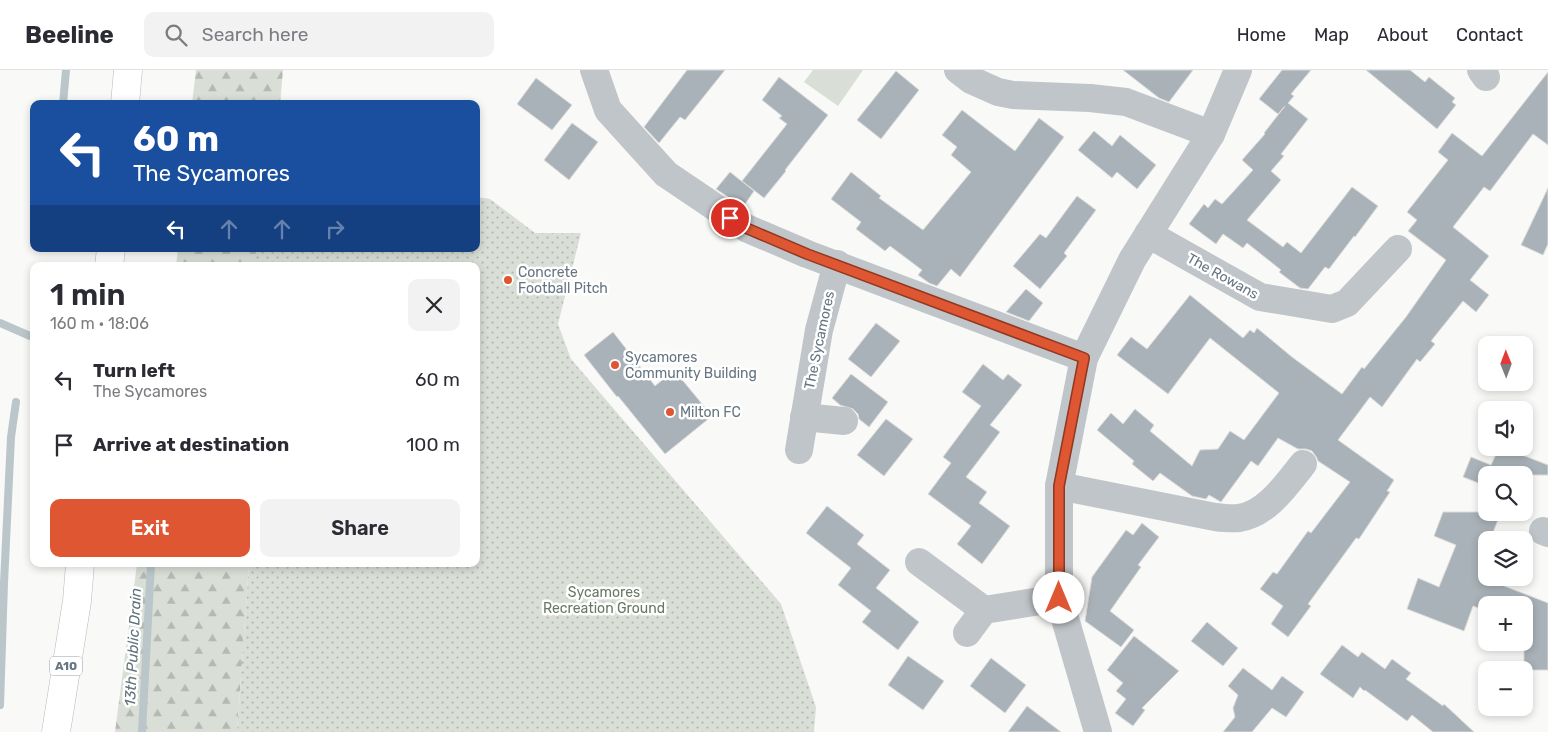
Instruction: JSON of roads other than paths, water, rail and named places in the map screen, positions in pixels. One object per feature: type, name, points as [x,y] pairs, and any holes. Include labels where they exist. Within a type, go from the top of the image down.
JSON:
[{"type":"highway","points":[[125,100],[128,70]]},
{"type":"highway","name":"A10","points":[[56,732],[77,601],[80,567]]},
{"type":"street","points":[[594,70],[608,110],[666,174],[746,228],[807,254],[1084,358]]},
{"type":"street","points":[[958,70],[971,80],[998,92],[1013,95],[1090,98],[1126,102],[1211,134]]},
{"type":"street","points":[[1098,732],[1059,598],[1059,486],[1084,358],[1132,260],[1211,134],[1238,70]]},
{"type":"street","name":"The Rowans","points":[[1148,234],[1260,297],[1332,309],[1347,303],[1398,249]]},
{"type":"street","name":"The Sycamores","points":[[799,450],[818,330],[837,264]]},
{"type":"street","points":[[804,417],[844,421]]},
{"type":"street","points":[[1059,486],[1215,517],[1235,518],[1283,506],[1303,464]]},
{"type":"street","points":[[919,562],[984,610]]},
{"type":"street","points":[[967,633],[984,610],[1059,598]]},
{"type":"waterway","points":[[63,100],[66,70]]},
{"type":"waterway","points":[[0,323],[30,336]]},
{"type":"waterway","points":[[0,705],[11,437],[16,402]]},
{"type":"waterway","name":"13th Public Drain","points":[[142,732],[151,567]]},
{"type":"place","name":"Concrete Football Pitch","points":[[508,280]]},
{"type":"place","name":"Sycamores Community Building","points":[[615,365]]},
{"type":"place","name":"Milton FC","points":[[670,412]]},
{"type":"park label","name":"Sycamores Recreation Ground","points":[[604,600]]}]
